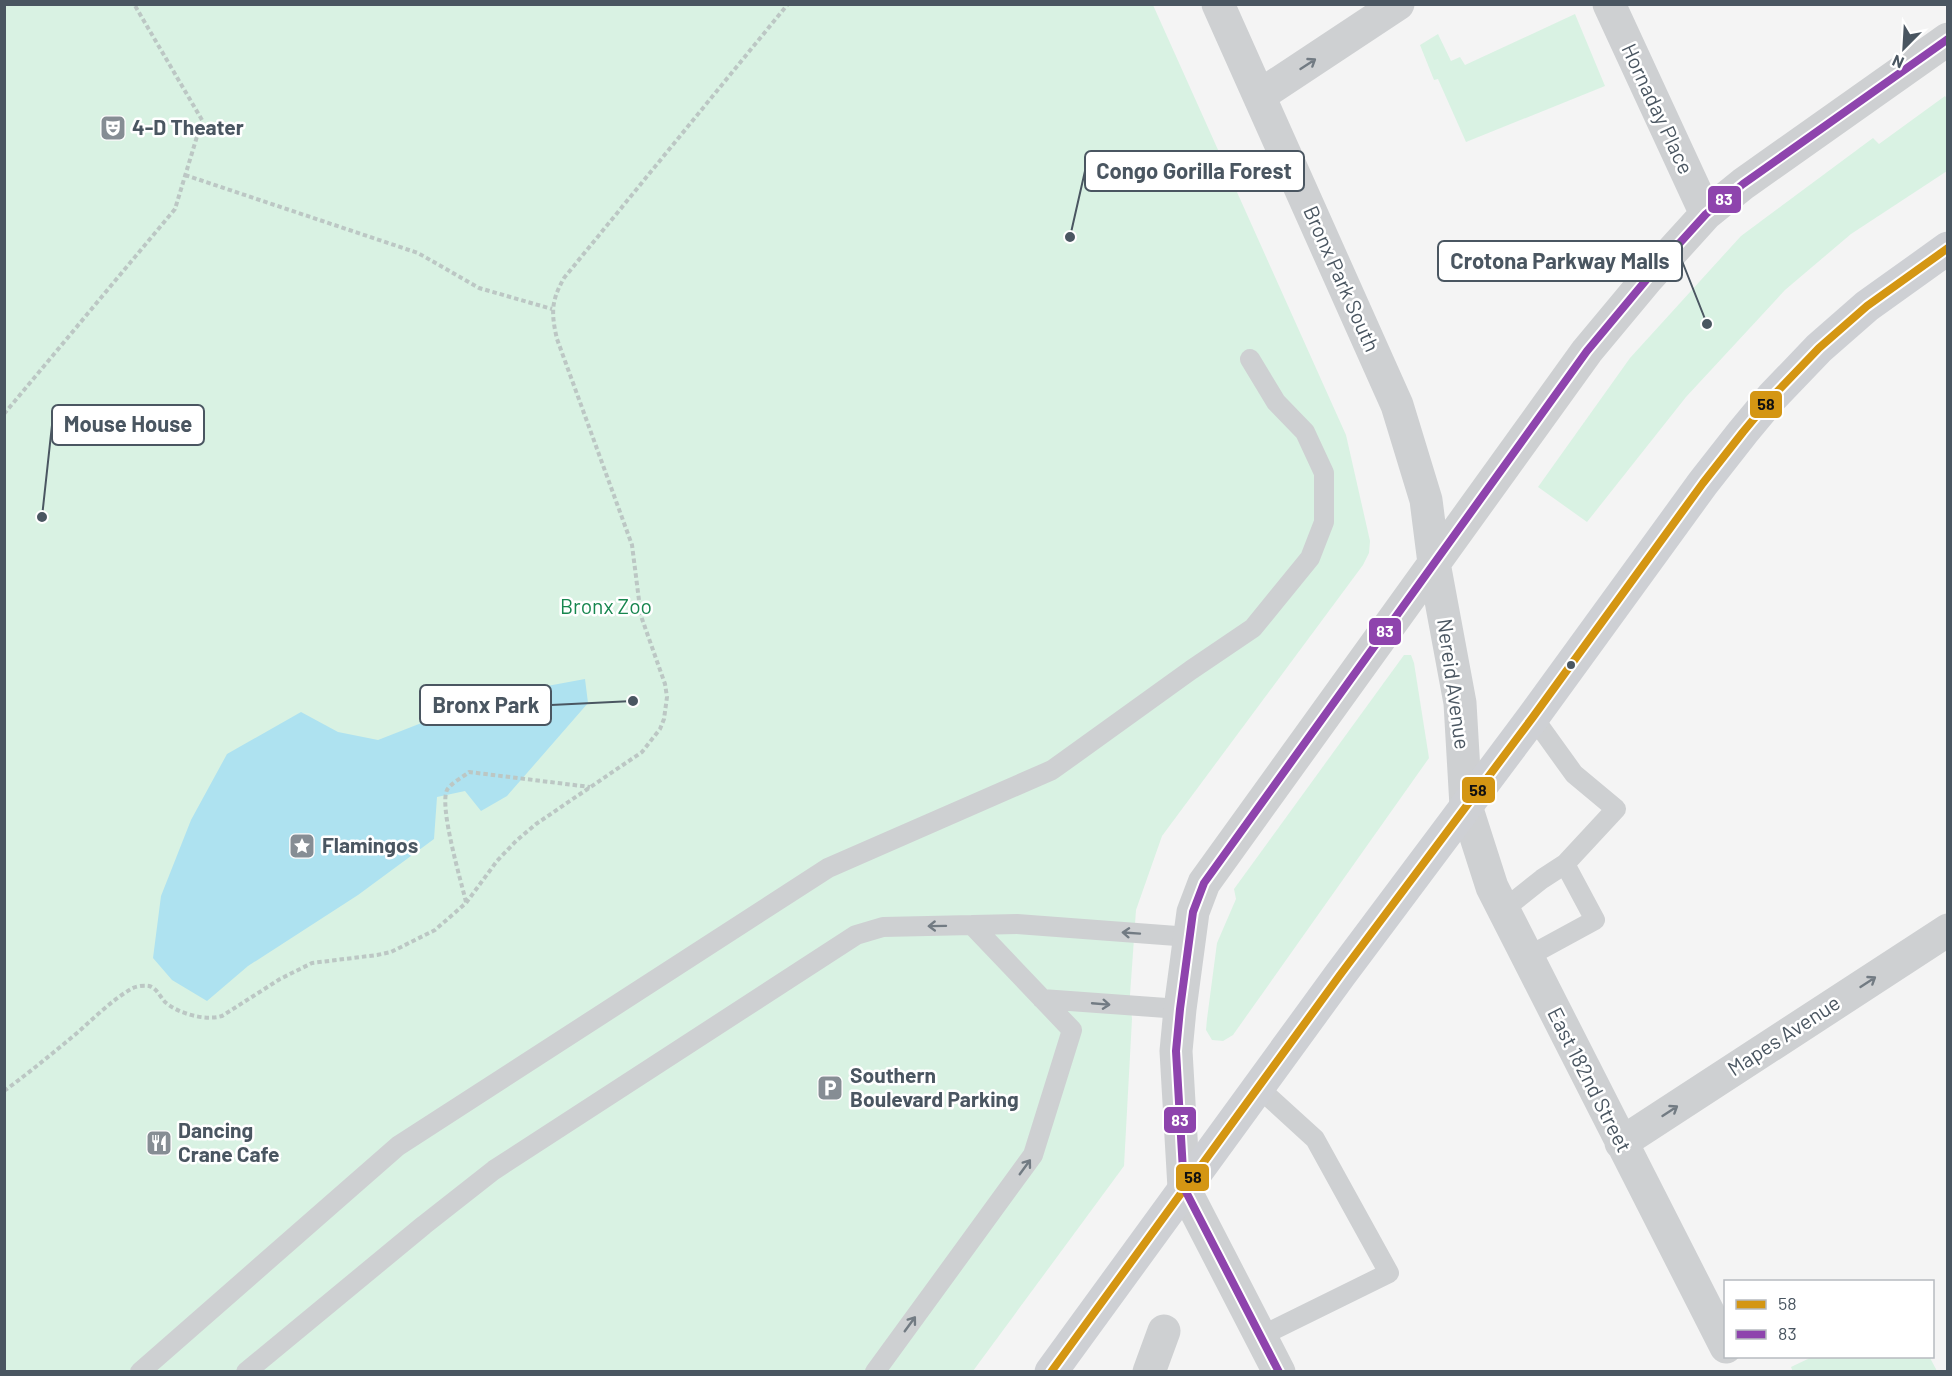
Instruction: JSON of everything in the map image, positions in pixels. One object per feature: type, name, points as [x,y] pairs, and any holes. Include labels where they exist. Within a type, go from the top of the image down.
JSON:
[{"type":"main road","points":[[1051,1371],[1703,483],[1772,397],[1819,348],[1866,306],[1947,248]]},
{"type":"street","name":"Bronx Park South","points":[[1218,4],[1397,405],[1426,500],[1434,563]]},
{"type":"street","points":[[1259,96],[1398,4]]},
{"type":"street","name":"Hornaday Place","points":[[1609,4],[1706,214]]},
{"type":"street","points":[[1279,1371],[1184,1188],[1176,1051],[1193,912],[1204,883],[1587,351],[1647,279],[1706,214],[1743,184],[1947,39]]},
{"type":"street","name":"Nereid Avenue","points":[[1434,563],[1460,702],[1466,806]]},
{"type":"street","name":"East 182nd Street","points":[[1466,806],[1491,887],[1724,1345]]},
{"type":"street","name":"Mapes Avenue","points":[[1621,1143],[1947,930]]},
{"type":"street","points":[[1149,1371],[1164,1331]]},
{"type":"lane","points":[[140,1371],[398,1146],[828,868],[1052,770],[1253,628],[1310,558],[1324,522],[1324,472],[1305,432],[1275,402],[1250,359]]},
{"type":"lane","points":[[1503,910],[1565,864],[1616,809],[1574,774],[1533,717]]},
{"type":"lane","points":[[1527,957],[1595,920],[1565,864]]},
{"type":"lane","points":[[246,1371],[494,1170],[856,935],[883,927],[1017,924],[1190,937]]},
{"type":"lane","points":[[875,1371],[1034,1155],[1072,1030],[972,925]]},
{"type":"lane","points":[[1042,999],[1180,1009]]},
{"type":"lane","points":[[1258,1087],[1315,1140],[1389,1273],[1261,1336]]},
{"type":"path","points":[[4,414],[175,209],[202,120],[134,4]]},
{"type":"path","points":[[4,1091],[135,987],[154,988],[166,1003],[174,1007],[195,1016],[216,1018],[280,979],[312,963],[377,955],[391,952],[415,941],[435,930],[466,903],[496,861],[536,824],[642,752],[653,739],[664,719],[667,697],[665,684],[641,616],[632,545],[557,339],[552,309],[554,298],[564,278],[789,4]]},
{"type":"path","points":[[185,175],[418,253],[479,288],[552,309]]},
{"type":"path","points":[[466,903],[449,826],[445,800],[448,788],[469,772],[590,787]]},
{"type":"green space","name":"Bronx Zoo","points":[[5,5],[1153,5],[1346,435],[1370,541],[1369,553],[1363,565],[1162,836],[1136,910],[1130,995],[1132,1019],[1124,1166],[973,1371],[5,1371]]},
{"type":"green space","points":[[1575,14],[1605,86],[1466,142],[1438,79],[1434,80],[1420,45],[1438,34],[1451,61],[1460,57],[1465,65]]},
{"type":"green space","points":[[1945,96],[1948,100],[1947,171],[1851,234],[1785,290],[1686,397],[1587,522],[1538,487],[1630,358],[1741,236],[1873,138],[1879,144]]},
{"type":"green space","points":[[1404,655],[1411,655],[1414,663],[1429,758],[1233,1035],[1223,1041],[1212,1040],[1206,1030],[1217,943],[1236,899],[1234,889]]},
{"type":"green space","points":[[1810,1358],[1930,1358],[1937,1371],[1793,1372],[1791,1367]]},
{"type":"water","name":"Flamingos","points":[[585,679],[588,703],[507,796],[481,811],[465,791],[437,797],[434,839],[358,895],[248,966],[207,1001],[172,980],[153,958],[161,896],[191,820],[227,754],[301,712],[338,732],[378,740],[488,697]]},
{"type":"transit line","name":"83","points":[[1279,1372],[1184,1188],[1176,1051],[1193,912],[1204,883],[1587,351],[1647,279],[1706,214],[1743,184],[1948,39]]},
{"type":"transit line","name":"58","points":[[1051,1372],[1340,975],[1743,432],[1772,397],[1819,348],[1867,306],[1948,248]]},
{"type":"place","name":"4-D Theater","points":[[113,128]]},
{"type":"place","name":"Congo Gorilla Forest","points":[[1070,237]]},
{"type":"place","name":"Crotona Parkway Malls","points":[[1707,324]]},
{"type":"place","name":"Mouse House","points":[[42,517]]},
{"type":"place","name":"Bronx Park","points":[[633,701]]},
{"type":"place","name":"Flamingos","points":[[302,846]]},
{"type":"place","name":"Southern Boulevard Parking","points":[[830,1088]]},
{"type":"place","name":"Dancing Crane Cafe","points":[[159,1143]]}]
